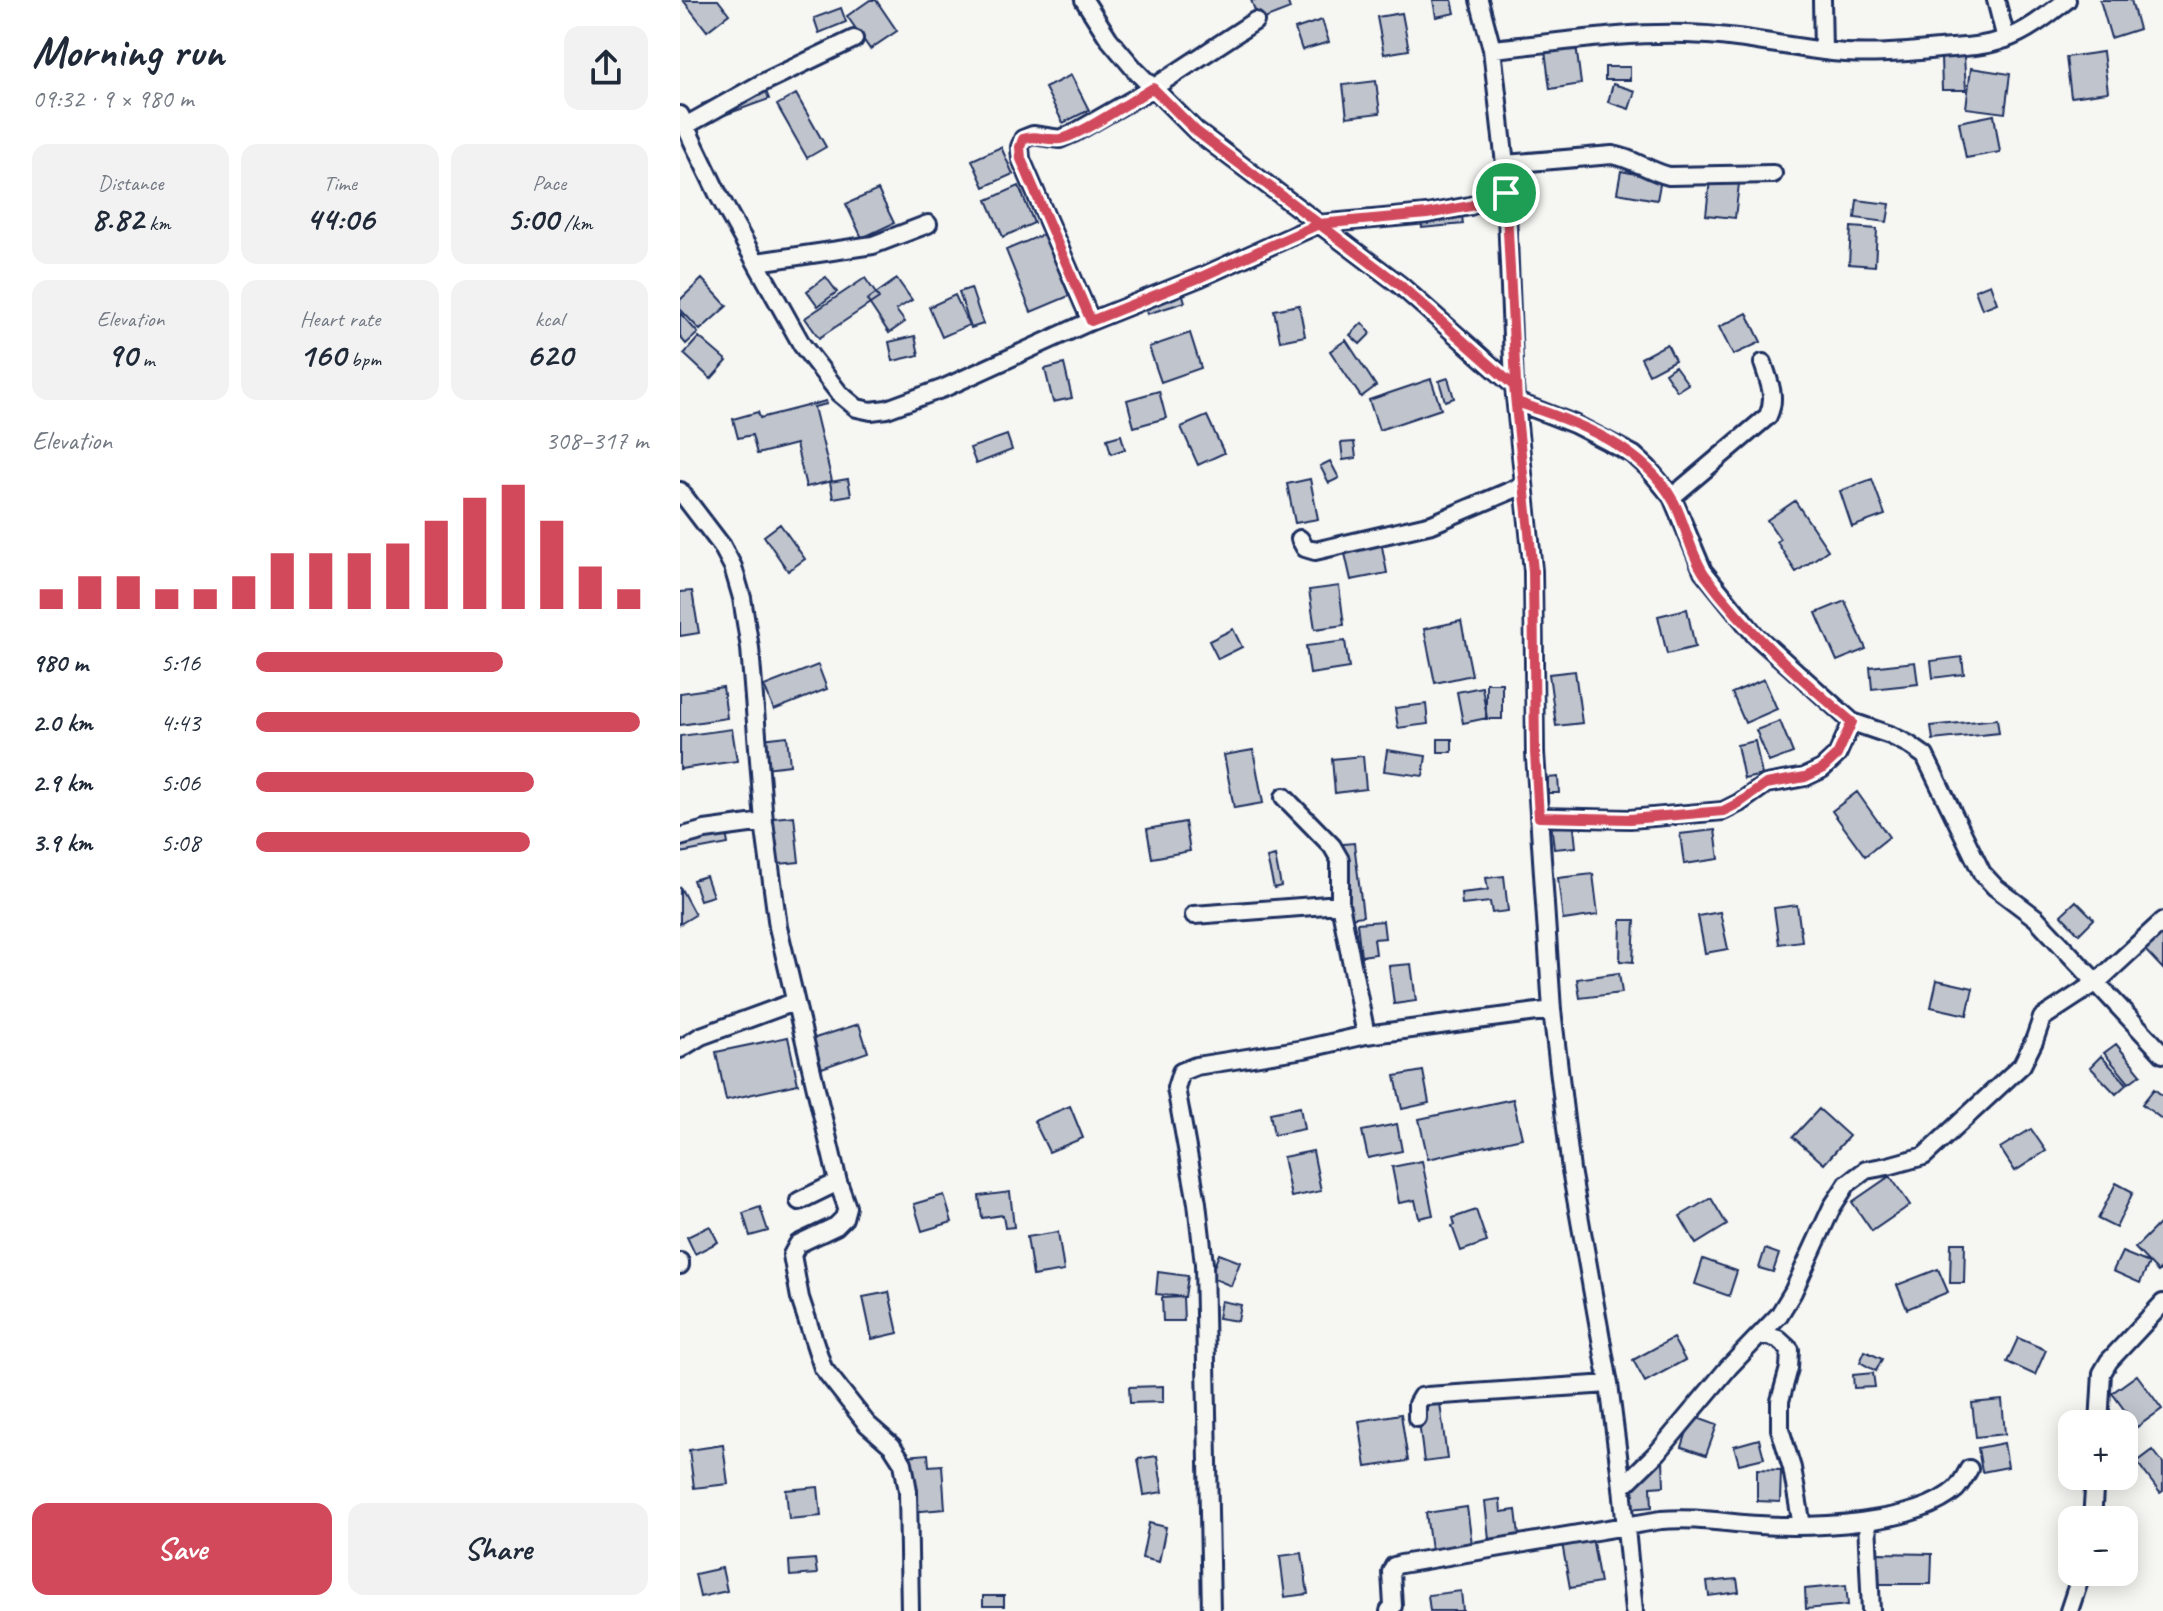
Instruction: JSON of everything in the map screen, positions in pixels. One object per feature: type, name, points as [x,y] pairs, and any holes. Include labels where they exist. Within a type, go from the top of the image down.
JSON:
[{"type":"street","points":[[1084,0],[1109,39],[1196,131],[1400,285],[1515,394],[1634,455],[1648,468],[1672,497],[1694,555],[1718,592],[1755,635],[1852,722],[1890,735],[1925,756],[1982,873],[1995,887],[2036,918],[2162,1051]]},
{"type":"street","points":[[1479,0],[1492,49],[1505,164],[1515,394],[1533,571],[1535,738],[1552,1010],[1571,1170],[1609,1384],[1634,1611]]},
{"type":"street","points":[[1822,0],[1823,51]]},
{"type":"street","points":[[1996,0],[2006,39]]},
{"type":"street","points":[[1492,49],[1643,34],[1675,34],[1753,38],[1823,51],[1879,54],[1978,45],[2006,39],[2067,0]]},
{"type":"street","points":[[1091,321],[1021,159],[1023,139],[1033,135],[1060,139],[1074,133],[1153,88],[1255,21]]},
{"type":"street","points":[[854,39],[683,120],[719,196],[802,345],[830,381],[857,408],[871,411],[887,409],[944,388],[1091,321],[1201,277],[1319,224],[1427,214],[1470,206],[1506,193]]},
{"type":"street","points":[[1505,164],[1612,155],[1628,157],[1655,173],[1669,176],[1773,174]]},
{"type":"street","points":[[757,262],[859,248],[928,224]]},
{"type":"street","points":[[1672,497],[1768,416],[1773,405],[1772,391],[1763,363]]},
{"type":"street","points":[[1518,428],[1549,413]]},
{"type":"street","points":[[1300,539],[1305,548],[1315,551],[1387,537],[1432,524],[1524,485]]},
{"type":"street","points":[[680,491],[722,546],[733,567],[742,598],[750,648],[764,822],[778,927],[838,1182],[847,1207],[844,1218],[836,1226],[798,1244],[792,1255],[800,1298],[823,1368],[867,1424],[892,1446],[903,1463],[908,1491],[910,1611]]},
{"type":"street","points":[[1539,817],[1630,819],[1723,811],[1766,784],[1805,777],[1822,769],[1837,755],[1852,722]]},
{"type":"street","points":[[1284,797],[1337,852],[1341,874],[1340,904],[1366,1035]]},
{"type":"street","points":[[680,837],[705,830],[764,822]]},
{"type":"street","points":[[1194,915],[1340,904]]},
{"type":"street","points":[[1622,1487],[1658,1452],[1729,1367],[1779,1315],[1793,1292],[1832,1207],[1847,1184],[1866,1170],[1924,1156],[2022,1065],[2042,1018],[2097,982],[2163,921]]},
{"type":"street","points":[[680,1049],[701,1036],[794,1002]]},
{"type":"street","points":[[1211,1611],[1204,1264],[1197,1203],[1176,1088],[1181,1072],[1196,1066],[1304,1049],[1366,1035],[1552,1010]]},
{"type":"street","points":[[799,1201],[838,1182]]},
{"type":"street","points":[[2100,1410],[2102,1373],[2109,1361],[2163,1303]]},
{"type":"street","points":[[1761,1334],[1778,1339],[1790,1350],[1789,1368],[1780,1401],[1780,1429],[1792,1468],[1802,1526]]},
{"type":"street","points":[[1417,1418],[1417,1404],[1421,1397],[1609,1384]]},
{"type":"street","points":[[1389,1611],[1393,1606],[1391,1572],[1394,1566],[1691,1517],[1758,1525],[1802,1526],[1867,1521],[1938,1501],[1958,1488],[1969,1469]]},
{"type":"street","points":[[1867,1521],[1871,1611]]},
{"type":"street","points":[[2069,1611],[2077,1586]]},
{"type":"building","points":[[683,0],[718,0],[729,14],[707,31]]},
{"type":"building","points":[[683,0],[718,0],[729,14],[707,31]]},
{"type":"building","points":[[870,0],[876,0],[897,31],[870,49],[847,16]]},
{"type":"building","points":[[870,0],[876,0],[897,31],[870,49],[847,16]]},
{"type":"building","points":[[1251,0],[1287,0],[1290,9],[1259,21]]},
{"type":"building","points":[[1433,0],[1452,0],[1455,13],[1436,17]]},
{"type":"building","points":[[1433,0],[1452,0],[1455,13],[1436,17]]},
{"type":"building","points":[[2100,0],[2131,0],[2139,29],[2111,38]]},
{"type":"building","points":[[841,8],[846,22],[819,33],[814,18]]},
{"type":"building","points":[[841,8],[846,22],[819,33],[814,18]]},
{"type":"building","points":[[1402,13],[1409,50],[1384,54],[1377,17]]},
{"type":"building","points":[[1402,13],[1409,50],[1384,54],[1377,17]]},
{"type":"building","points":[[1322,20],[1329,42],[1302,50],[1295,29]]},
{"type":"building","points":[[1576,45],[1581,84],[1550,89],[1545,50]]},
{"type":"building","points":[[1576,45],[1581,84],[1550,89],[1545,50]]},
{"type":"building","points":[[2103,52],[2108,92],[2071,97],[2066,57]]},
{"type":"building","points":[[1964,56],[1966,90],[1942,90],[1941,57]]},
{"type":"building","points":[[1605,67],[1630,67],[1630,80],[1605,80]]},
{"type":"building","points":[[1605,67],[1630,67],[1630,80],[1605,80]]},
{"type":"building","points":[[1971,68],[2010,74],[2005,113],[1966,108]]},
{"type":"building","points":[[1071,75],[1089,110],[1063,123],[1045,88]]},
{"type":"building","points":[[762,81],[769,99],[708,121],[702,104]]},
{"type":"building","points":[[762,81],[769,99],[708,121],[702,104]]},
{"type":"building","points":[[1376,81],[1380,113],[1347,117],[1343,85]]},
{"type":"building","points":[[1613,84],[1635,91],[1629,109],[1608,102]]},
{"type":"building","points":[[1613,84],[1635,91],[1629,109],[1608,102]]},
{"type":"building","points":[[796,94],[826,147],[807,158],[777,105]]},
{"type":"building","points":[[796,94],[826,147],[807,158],[777,105]]},
{"type":"building","points":[[1994,115],[2000,152],[1966,158],[1959,122]]},
{"type":"building","points":[[1001,147],[1013,174],[984,187],[972,160]]},
{"type":"building","points":[[1621,171],[1661,179],[1657,200],[1617,193]]},
{"type":"building","points":[[1621,171],[1661,179],[1657,200],[1617,193]]},
{"type":"building","points":[[1711,171],[1740,175],[1735,218],[1706,215]]},
{"type":"building","points":[[1711,171],[1740,175],[1735,218],[1706,215]]},
{"type":"building","points":[[1019,186],[1034,223],[1003,237],[987,200]]},
{"type":"building","points":[[878,190],[894,223],[862,238],[846,204]]},
{"type":"building","points":[[1857,200],[1890,204],[1887,222],[1855,218]]},
{"type":"building","points":[[1461,207],[1463,224],[1422,228],[1420,212]]},
{"type":"building","points":[[1461,207],[1463,224],[1422,228],[1420,212]]},
{"type":"building","points":[[1851,227],[1877,229],[1875,266],[1849,264]]},
{"type":"building","points":[[1044,234],[1069,296],[1031,312],[1006,250]]},
{"type":"building","points":[[826,277],[837,292],[818,306],[807,291]]},
{"type":"building","points":[[865,278],[879,298],[819,338],[805,318]]},
{"type":"building","points":[[702,279],[727,306],[700,330],[680,309],[680,300]]},
{"type":"building","points":[[897,279],[912,300],[896,310],[905,322],[889,333],[867,300]]},
{"type":"building","points":[[1990,284],[1997,303],[1982,309],[1975,290]]},
{"type":"building","points":[[1180,285],[1185,302],[1147,314],[1142,296]]},
{"type":"building","points":[[971,288],[983,324],[971,328],[959,292]]},
{"type":"building","points":[[955,295],[969,325],[942,337],[929,307]]},
{"type":"building","points":[[1299,305],[1305,336],[1280,341],[1274,310]]},
{"type":"building","points":[[680,313],[698,333],[686,344],[680,337]]},
{"type":"building","points":[[1747,313],[1761,342],[1733,355],[1719,327]]},
{"type":"building","points":[[1747,313],[1761,342],[1733,355],[1719,327]]},
{"type":"building","points":[[1362,323],[1371,333],[1360,344],[1350,335]]},
{"type":"building","points":[[1190,333],[1201,368],[1161,382],[1149,347]]},
{"type":"building","points":[[915,336],[919,355],[893,361],[889,342]]},
{"type":"building","points":[[699,337],[727,361],[711,379],[684,354]]},
{"type":"building","points":[[1346,340],[1376,386],[1361,397],[1330,351]]},
{"type":"building","points":[[1667,344],[1675,360],[1649,374],[1641,358]]},
{"type":"building","points":[[1667,344],[1675,360],[1649,374],[1641,358]]},
{"type":"building","points":[[1064,364],[1072,398],[1053,402],[1045,369]]},
{"type":"building","points":[[1675,366],[1688,384],[1677,391],[1665,373]]},
{"type":"building","points":[[1675,366],[1688,384],[1677,391],[1665,373]]},
{"type":"building","points":[[1448,378],[1454,398],[1445,401],[1439,381]]},
{"type":"building","points":[[1448,378],[1454,398],[1445,401],[1439,381]]},
{"type":"building","points":[[1431,379],[1441,409],[1379,430],[1369,400]]},
{"type":"building","points":[[1159,391],[1166,418],[1134,427],[1127,400]]},
{"type":"building","points":[[826,401],[827,404],[814,407],[832,481],[806,487],[796,444],[757,454],[752,435],[738,438],[733,419],[758,412],[760,418]]},
{"type":"building","points":[[1207,416],[1224,453],[1198,465],[1181,427]]},
{"type":"building","points":[[1007,435],[1012,450],[976,464],[970,448]]},
{"type":"building","points":[[1121,435],[1125,449],[1111,454],[1107,439]]},
{"type":"building","points":[[1354,442],[1356,458],[1343,460],[1341,443]]},
{"type":"building","points":[[1330,461],[1339,478],[1329,483],[1320,466]]},
{"type":"building","points":[[848,479],[851,495],[833,498],[830,482]]},
{"type":"building","points":[[1310,479],[1318,519],[1295,523],[1287,484]]},
{"type":"building","points":[[1872,479],[1885,515],[1852,527],[1840,491]]},
{"type":"building","points":[[1795,501],[1828,550],[1796,572],[1767,520]]},
{"type":"building","points":[[1795,501],[1828,550],[1796,572],[1767,520]]},
{"type":"building","points":[[780,524],[805,559],[788,571],[764,536]]},
{"type":"building","points":[[1381,541],[1387,573],[1351,580],[1344,549]]},
{"type":"building","points":[[1339,586],[1344,625],[1315,629],[1309,590]]},
{"type":"building","points":[[692,591],[699,633],[680,636],[680,592]]},
{"type":"building","points":[[1845,601],[1866,649],[1837,661],[1816,613]]},
{"type":"building","points":[[1687,609],[1695,647],[1667,654],[1658,616]]},
{"type":"building","points":[[1687,609],[1695,647],[1667,654],[1658,616]]},
{"type":"building","points":[[1461,621],[1472,675],[1435,683],[1424,629]]},
{"type":"building","points":[[1233,629],[1242,647],[1218,659],[1209,641]]},
{"type":"building","points":[[1345,641],[1349,668],[1310,674],[1306,646]]},
{"type":"building","points":[[1962,657],[1964,674],[1933,678],[1931,661]]},
{"type":"building","points":[[1915,662],[1918,684],[1872,689],[1870,667]]},
{"type":"building","points":[[818,665],[827,689],[774,710],[764,686]]},
{"type":"building","points":[[1575,671],[1582,723],[1556,726],[1549,674]]},
{"type":"building","points":[[1575,671],[1582,723],[1556,726],[1549,674]]},
{"type":"building","points":[[1764,679],[1777,709],[1745,723],[1732,693]]},
{"type":"building","points":[[1764,679],[1777,709],[1745,723],[1732,693]]},
{"type":"building","points":[[1486,683],[1502,683],[1502,719],[1486,719]]},
{"type":"building","points":[[1486,683],[1502,683],[1502,719],[1486,719]]},
{"type":"building","points":[[723,687],[727,718],[680,725],[680,693]]},
{"type":"building","points":[[1482,687],[1487,718],[1463,723],[1457,692]]},
{"type":"building","points":[[1482,687],[1487,718],[1463,723],[1457,692]]},
{"type":"building","points":[[1426,704],[1428,724],[1398,728],[1395,708]]},
{"type":"building","points":[[1997,719],[1999,733],[1933,740],[1931,726]]},
{"type":"building","points":[[1780,721],[1793,753],[1769,762],[1756,730]]},
{"type":"building","points":[[1780,721],[1793,753],[1769,762],[1756,730]]},
{"type":"building","points":[[732,729],[737,761],[680,769],[680,736]]},
{"type":"building","points":[[787,736],[790,765],[765,768],[762,739]]},
{"type":"building","points":[[1438,739],[1452,739],[1452,752],[1438,752]]},
{"type":"building","points":[[1755,741],[1762,775],[1744,779],[1737,745]]},
{"type":"building","points":[[1755,741],[1762,775],[1744,779],[1737,745]]},
{"type":"building","points":[[1253,750],[1263,803],[1234,808],[1224,755]]},
{"type":"building","points":[[1387,750],[1426,756],[1423,776],[1384,771]]},
{"type":"building","points":[[1363,756],[1366,789],[1335,793],[1332,759]]},
{"type":"building","points":[[1558,777],[1559,793],[1548,793],[1548,778]]},
{"type":"building","points":[[1558,777],[1559,793],[1548,793],[1548,778]]},
{"type":"building","points":[[1857,792],[1889,837],[1865,856],[1832,811]]},
{"type":"building","points":[[794,816],[799,862],[768,865],[763,819]]},
{"type":"building","points":[[1573,819],[1576,847],[1554,849],[1551,822]]},
{"type":"building","points":[[1573,819],[1576,847],[1554,849],[1551,822]]},
{"type":"building","points":[[1185,822],[1190,851],[1152,858],[1147,829]]},
{"type":"building","points":[[725,827],[728,844],[680,853],[680,836]]},
{"type":"building","points":[[1715,830],[1719,859],[1684,864],[1680,834]]},
{"type":"building","points":[[1715,830],[1719,859],[1684,864],[1680,834]]},
{"type":"building","points":[[1354,843],[1363,916],[1342,919],[1332,845]]},
{"type":"building","points":[[1275,856],[1281,886],[1274,888],[1267,858]]},
{"type":"building","points":[[1593,874],[1598,915],[1563,920],[1558,878]]},
{"type":"building","points":[[1593,874],[1598,915],[1563,920],[1558,878]]},
{"type":"building","points":[[706,876],[713,896],[700,900],[693,880]]},
{"type":"building","points":[[1504,876],[1508,911],[1492,913],[1490,902],[1462,905],[1461,893],[1488,890],[1486,878]]},
{"type":"building","points":[[680,887],[695,915],[680,924]]},
{"type":"building","points":[[2076,901],[2094,919],[2079,934],[2061,915]]},
{"type":"building","points":[[1797,905],[1802,941],[1779,944],[1774,908]]},
{"type":"building","points":[[1797,905],[1802,941],[1779,944],[1774,908]]},
{"type":"building","points":[[1720,912],[1728,949],[1705,953],[1698,916]]},
{"type":"building","points":[[1720,912],[1728,949],[1705,953],[1698,916]]},
{"type":"building","points":[[1621,920],[1635,920],[1633,962],[1620,961]]},
{"type":"building","points":[[1621,920],[1635,920],[1633,962],[1620,961]]},
{"type":"building","points":[[1383,921],[1385,938],[1374,939],[1376,954],[1361,956],[1357,923]]},
{"type":"building","points":[[2163,924],[2163,969],[2145,950],[2158,937],[2154,933]]},
{"type":"building","points":[[1411,964],[1416,1001],[1394,1004],[1389,966]]},
{"type":"building","points":[[1619,973],[1622,993],[1580,998],[1577,979]]},
{"type":"building","points":[[1619,973],[1622,993],[1580,998],[1577,979]]},
{"type":"building","points":[[1937,980],[1973,988],[1967,1015],[1931,1007]]},
{"type":"building","points":[[859,1024],[868,1052],[822,1068],[812,1039]]},
{"type":"building","points":[[788,1037],[798,1084],[726,1100],[716,1052]]},
{"type":"building","points":[[2116,1044],[2141,1074],[2129,1083],[2104,1053]]},
{"type":"building","points":[[2101,1056],[2127,1084],[2116,1094],[2090,1067]]},
{"type":"building","points":[[1423,1071],[1429,1103],[1402,1109],[1395,1076]]},
{"type":"building","points":[[2154,1089],[2163,1096],[2163,1120],[2142,1104]]},
{"type":"building","points":[[1513,1099],[1522,1138],[1428,1159],[1419,1119]]},
{"type":"building","points":[[1070,1106],[1083,1138],[1049,1152],[1034,1121]]},
{"type":"building","points":[[1300,1107],[1304,1129],[1274,1135],[1270,1113]]},
{"type":"building","points":[[1819,1109],[1849,1136],[1824,1164],[1793,1137]]},
{"type":"building","points":[[1819,1109],[1849,1136],[1824,1164],[1793,1137]]},
{"type":"building","points":[[1397,1124],[1402,1151],[1368,1158],[1362,1131]]},
{"type":"building","points":[[2031,1129],[2046,1151],[2015,1171],[2000,1148]]},
{"type":"building","points":[[1313,1151],[1321,1191],[1291,1197],[1283,1157]]},
{"type":"building","points":[[1422,1161],[1433,1215],[1419,1218],[1415,1200],[1399,1203],[1392,1167]]},
{"type":"building","points":[[1890,1176],[1910,1205],[1872,1231],[1852,1202]]},
{"type":"building","points":[[2116,1183],[2133,1192],[2116,1228],[2098,1219]]},
{"type":"building","points":[[1010,1192],[1014,1227],[1005,1228],[1003,1215],[982,1218],[979,1196]]},
{"type":"building","points":[[944,1195],[952,1222],[922,1231],[914,1204]]},
{"type":"building","points":[[1711,1198],[1727,1225],[1696,1244],[1680,1216]]},
{"type":"building","points":[[1711,1198],[1727,1225],[1696,1244],[1680,1216]]},
{"type":"building","points":[[760,1207],[768,1231],[750,1236],[743,1213]]},
{"type":"building","points":[[1476,1210],[1487,1242],[1461,1251],[1452,1226],[1455,1225],[1453,1218]]},
{"type":"building","points":[[2163,1220],[2163,1267],[2158,1272],[2135,1248]]},
{"type":"building","points":[[710,1226],[718,1242],[695,1254],[687,1237]]},
{"type":"building","points":[[1058,1232],[1064,1271],[1033,1276],[1027,1237]]},
{"type":"building","points":[[1951,1243],[1965,1243],[1964,1283],[1950,1283]]},
{"type":"building","points":[[1765,1249],[1779,1254],[1773,1272],[1759,1268]]},
{"type":"building","points":[[1765,1249],[1779,1254],[1773,1272],[1759,1268]]},
{"type":"building","points":[[2122,1252],[2149,1263],[2140,1283],[2113,1271]]},
{"type":"building","points":[[1219,1254],[1240,1262],[1231,1286],[1210,1277]]},
{"type":"building","points":[[1703,1259],[1737,1271],[1729,1296],[1695,1284]]},
{"type":"building","points":[[1703,1259],[1737,1271],[1729,1296],[1695,1284]]},
{"type":"building","points":[[1938,1269],[1948,1292],[1907,1309],[1897,1285]]},
{"type":"building","points":[[1158,1272],[1188,1276],[1185,1297],[1156,1294]]},
{"type":"building","points":[[889,1292],[898,1333],[872,1339],[863,1297]]},
{"type":"building","points":[[1183,1297],[1184,1321],[1163,1321],[1162,1298]]},
{"type":"building","points":[[1221,1301],[1241,1305],[1238,1321],[1218,1318]]},
{"type":"building","points":[[1673,1338],[1685,1360],[1645,1382],[1633,1360]]},
{"type":"building","points":[[1673,1338],[1685,1360],[1645,1382],[1633,1360]]},
{"type":"building","points":[[2018,1338],[2046,1350],[2035,1375],[2007,1362]]},
{"type":"building","points":[[1865,1351],[1882,1359],[1876,1371],[1860,1362]]},
{"type":"building","points":[[1865,1351],[1882,1359],[1876,1371],[1860,1362]]},
{"type":"building","points":[[1873,1373],[1875,1387],[1854,1388],[1853,1375]]},
{"type":"building","points":[[1873,1373],[1875,1387],[1854,1388],[1853,1375]]},
{"type":"building","points":[[2137,1375],[2162,1409],[2138,1426],[2138,1410],[2124,1410],[2112,1393]]},
{"type":"building","points":[[1163,1386],[1163,1402],[1130,1403],[1129,1387]]},
{"type":"building","points":[[2002,1400],[2005,1434],[1976,1437],[1972,1403]]},
{"type":"building","points":[[1440,1403],[1447,1459],[1424,1462],[1417,1406]]},
{"type":"building","points":[[1401,1414],[1408,1461],[1366,1467],[1359,1421]]},
{"type":"building","points":[[1692,1416],[1717,1425],[1706,1455],[1682,1447]]},
{"type":"building","points":[[1692,1416],[1717,1425],[1706,1455],[1682,1447]]},
{"type":"building","points":[[1759,1439],[1764,1458],[1739,1464],[1734,1446]]},
{"type":"building","points":[[1759,1439],[1764,1458],[1739,1464],[1734,1446]]},
{"type":"building","points":[[2004,1443],[2008,1467],[1982,1472],[1978,1448]]},
{"type":"building","points":[[723,1445],[728,1484],[694,1488],[689,1450]]},
{"type":"building","points":[[2153,1450],[2163,1463],[2163,1491],[2160,1493],[2138,1461]]},
{"type":"building","points":[[928,1454],[929,1466],[942,1465],[945,1509],[910,1512],[906,1456]]},
{"type":"building","points":[[1157,1456],[1163,1492],[1144,1495],[1138,1459]]},
{"type":"building","points":[[1663,1459],[1664,1486],[1651,1487],[1652,1507],[1627,1509],[1627,1495],[1634,1494],[1633,1473],[1647,1460]]},
{"type":"building","points":[[1663,1459],[1664,1486],[1651,1487],[1652,1507],[1627,1509],[1627,1495],[1634,1494],[1633,1473],[1647,1460]]},
{"type":"building","points":[[1757,1469],[1781,1470],[1780,1502],[1757,1501]]},
{"type":"building","points":[[1757,1469],[1781,1470],[1780,1502],[1757,1501]]},
{"type":"building","points":[[818,1487],[821,1516],[789,1519],[786,1490]]},
{"type":"building","points":[[1500,1499],[1501,1512],[1516,1510],[1519,1535],[1489,1539],[1485,1501]]},
{"type":"building","points":[[1467,1507],[1472,1544],[1431,1550],[1426,1513]]},
{"type":"building","points":[[1149,1523],[1166,1527],[1159,1562],[1142,1558]]},
{"type":"building","points":[[1592,1537],[1600,1583],[1570,1588],[1562,1543]]},
{"type":"building","points":[[1302,1553],[1308,1594],[1285,1597],[1280,1556]]},
{"type":"building","points":[[1877,1553],[1932,1554],[1931,1584],[1877,1584]]},
{"type":"building","points":[[1877,1553],[1932,1554],[1931,1584],[1877,1584]]},
{"type":"building","points":[[815,1559],[817,1574],[790,1576],[789,1561]]},
{"type":"building","points":[[722,1568],[727,1591],[700,1597],[695,1574]]},
{"type":"building","points":[[1737,1579],[1739,1592],[1709,1596],[1707,1582]]},
{"type":"building","points":[[1737,1579],[1739,1592],[1709,1596],[1707,1582]]},
{"type":"building","points":[[1846,1585],[1848,1605],[1806,1609],[1805,1589]]},
{"type":"building","points":[[1846,1585],[1848,1605],[1806,1609],[1805,1589]]},
{"type":"building","points":[[1461,1591],[1463,1611],[1430,1611],[1428,1595]]},
{"type":"building","points":[[983,1596],[1004,1596],[1004,1606],[983,1606]]},
{"type":"route","points":[[1506,193],[1489,201],[1427,214],[1319,224],[1201,277],[1091,321],[1021,159],[1020,147],[1023,139],[1033,135],[1060,139],[1074,133],[1153,88],[1196,131],[1319,224],[1400,285],[1514,386],[1533,571],[1535,753],[1539,817],[1630,819],[1723,811],[1766,784],[1805,777],[1822,769],[1837,755],[1852,722],[1755,635],[1718,592],[1694,555],[1672,497],[1648,468],[1619,446],[1561,418],[1517,402],[1506,193]]}]
